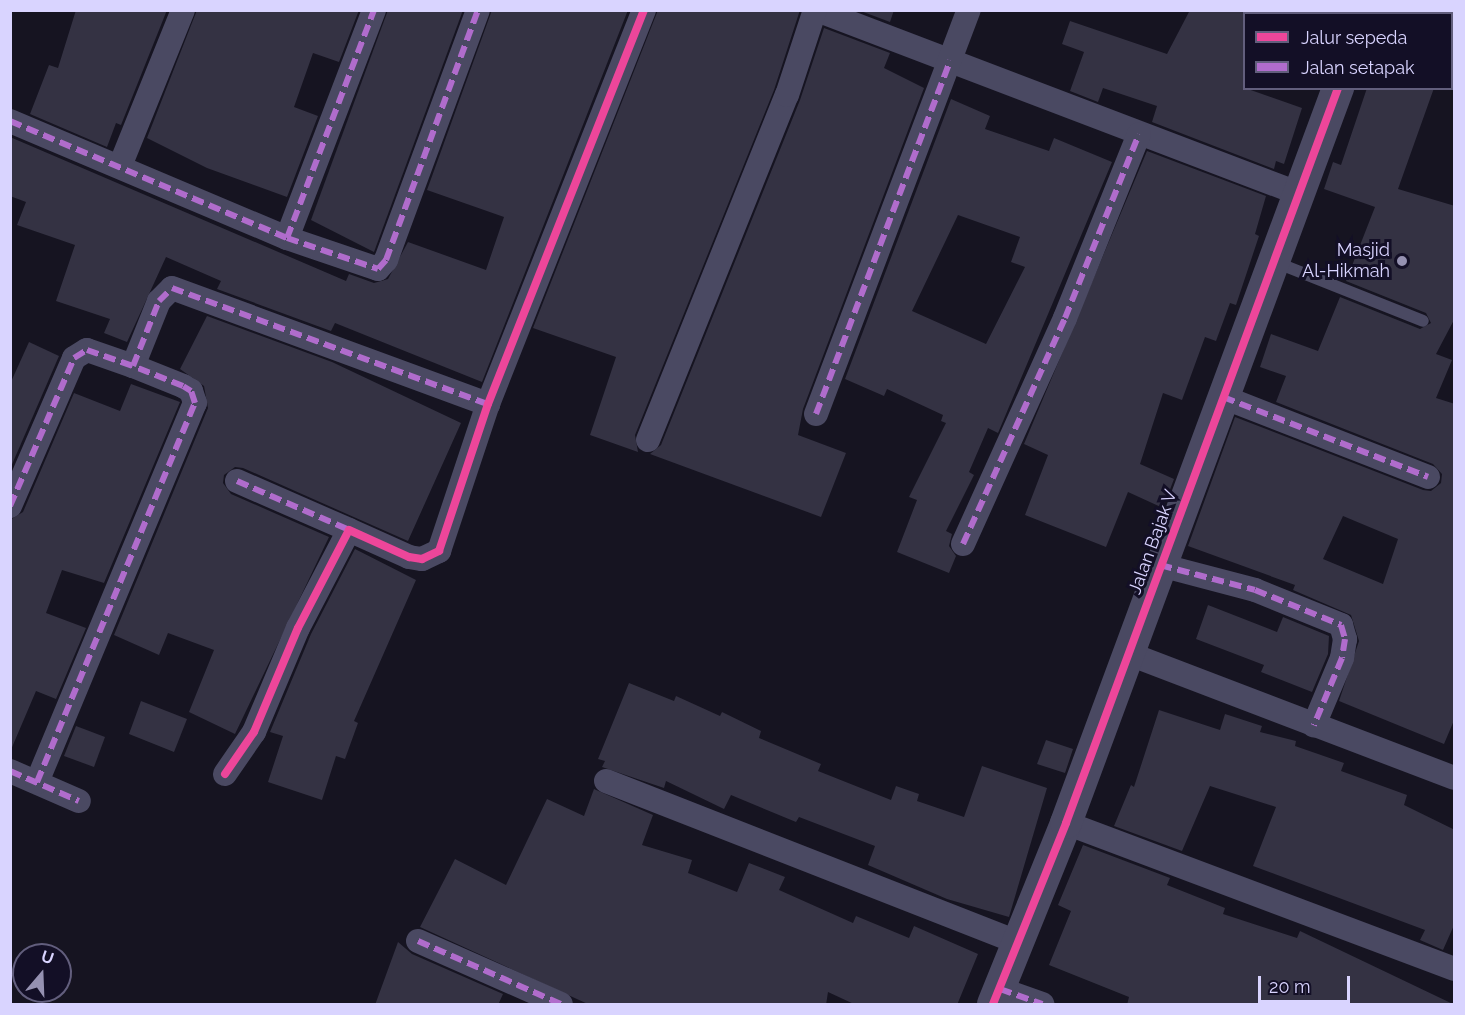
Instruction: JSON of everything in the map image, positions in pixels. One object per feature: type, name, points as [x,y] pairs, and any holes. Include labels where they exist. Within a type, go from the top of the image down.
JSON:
[{"type":"street","points":[[120,166],[183,10]]},
{"type":"street","points":[[286,238],[374,10]]},
{"type":"street","points":[[10,121],[286,238],[358,265],[378,269],[383,264],[478,10]]},
{"type":"street","points":[[237,481],[410,557],[422,560],[439,551],[488,404],[644,10]]},
{"type":"street","points":[[648,440],[787,95],[816,10],[1300,194]]},
{"type":"street","points":[[816,414],[969,10]]},
{"type":"street","name":"Jalan Bajak V","points":[[996,997],[1020,943],[1066,824],[1127,653],[1275,262],[1337,90]]},
{"type":"street","points":[[963,544],[1065,318],[1139,134]]},
{"type":"street","points":[[134,366],[159,301],[167,290],[179,288],[488,404]]},
{"type":"street","points":[[10,507],[74,358],[87,350],[134,366],[191,391],[195,403],[37,782]]},
{"type":"street","points":[[1223,397],[1428,477]]},
{"type":"street","points":[[225,774],[254,732],[298,628],[349,530]]},
{"type":"street","points":[[1160,565],[1255,590],[1341,625],[1345,639],[1342,658],[1314,725]]},
{"type":"street","points":[[1127,653],[1455,778]]},
{"type":"street","points":[[10,771],[79,801]]},
{"type":"street","points":[[606,781],[1020,943]]},
{"type":"street","points":[[1066,824],[1455,969]]},
{"type":"street","points":[[418,941],[561,1005]]},
{"type":"street","points":[[996,997],[1042,1005]]},
{"type":"lane","points":[[1275,262],[1423,321]]},
{"type":"building","points":[[76,10],[167,10],[121,125],[116,123],[107,147],[30,114],[49,65],[58,68]]},
{"type":"building","points":[[197,10],[359,10],[339,62],[313,53],[294,107],[318,116],[287,197],[207,168],[147,138]]},
{"type":"building","points":[[388,10],[463,10],[374,252],[311,220]]},
{"type":"building","points":[[492,10],[628,10],[482,382],[335,323],[331,331],[217,289],[221,281],[166,257],[127,342],[104,333],[110,319],[56,301],[75,245],[17,225],[26,202],[10,196],[10,137],[346,281],[349,274],[374,283],[388,279],[408,242],[486,270],[504,217],[427,190]]},
{"type":"building","points":[[658,10],[800,10],[774,90],[635,435],[638,452],[590,435],[616,357],[533,328]]},
{"type":"building","points":[[858,10],[894,10],[890,22]]},
{"type":"building","points":[[1190,10],[1245,10],[1243,12],[1243,90],[1251,90],[1302,108],[1284,164],[1276,161],[1274,169],[1152,122],[1157,106],[1103,88],[1098,102],[1070,91],[1084,52],[1062,44],[1070,21],[1167,54]]},
{"type":"building","points":[[824,28],[890,53],[884,68],[924,88],[803,409],[798,435],[846,453],[821,517],[650,454],[661,445],[800,100]]},
{"type":"building","points":[[1366,90],[1433,90],[1398,189],[1455,206],[1455,318],[1436,354],[1452,360],[1436,398],[1455,404],[1455,718],[1444,744],[1339,701],[1359,641],[1351,615],[1293,590],[1295,585],[1188,546],[1235,417],[1423,490],[1431,491],[1441,483],[1442,474],[1433,464],[1276,402],[1286,376],[1260,367],[1271,334],[1318,351],[1340,297],[1420,329],[1431,323],[1426,313],[1346,281],[1375,207],[1324,189],[1333,162],[1341,165]],"holes":[[[1343,516],[1398,539],[1383,584],[1323,559]]]},
{"type":"building","points":[[951,99],[990,116],[985,129],[1049,151],[1054,138],[1112,162],[998,433],[988,428],[969,472],[974,475],[946,531],[952,534],[949,546],[956,556],[949,573],[897,552],[917,500],[909,497],[946,423],[941,421],[943,415],[887,389],[884,396],[845,379]],"holes":[[[958,215],[1020,237],[1011,262],[1025,267],[986,344],[912,311]]]},
{"type":"building","points":[[1147,151],[1266,196],[1255,234],[1259,236],[1236,305],[1230,303],[1216,341],[1205,337],[1182,400],[1163,393],[1140,464],[1174,479],[1163,508],[1128,492],[1106,547],[1025,515],[1048,455],[1024,444]]},
{"type":"building","points":[[207,316],[332,362],[461,423],[408,541],[243,468],[235,467],[224,475],[223,483],[231,494],[329,537],[235,734],[189,712],[214,650],[168,633],[159,655],[114,635],[208,408],[204,386],[180,369]]},
{"type":"building","points":[[29,342],[59,356],[10,469],[10,384]]},
{"type":"building","points":[[131,384],[180,402],[104,583],[62,570],[46,613],[86,628],[56,699],[36,691],[10,752],[10,520],[23,512],[74,393],[120,411]]},
{"type":"building","points":[[355,549],[416,580],[354,721],[358,723],[345,759],[336,756],[322,800],[268,782],[283,736],[270,732],[311,634]]},
{"type":"building","points":[[1208,605],[1277,632],[1283,617],[1329,636],[1328,654],[1312,692],[1261,672],[1264,665],[1196,639]]},
{"type":"building","points":[[629,683],[674,701],[676,696],[720,716],[722,712],[761,731],[759,738],[821,764],[818,771],[891,800],[896,786],[919,794],[917,801],[964,817],[982,766],[1047,788],[1009,917],[947,899],[868,865],[875,846],[799,817],[796,822],[731,795],[724,809],[666,781],[664,788],[602,767],[605,761],[598,759]]},
{"type":"building","points":[[141,701],[187,719],[174,752],[129,734]]},
{"type":"building","points":[[1159,710],[1220,730],[1225,714],[1262,726],[1260,732],[1296,741],[1295,746],[1344,763],[1341,771],[1407,795],[1404,805],[1455,830],[1455,923],[1443,950],[1420,940],[1425,930],[1253,866],[1276,807],[1210,786],[1182,851],[1114,826],[1131,785],[1134,787]]},
{"type":"building","points":[[76,726],[105,737],[94,767],[64,756]]},
{"type":"building","points":[[1046,740],[1073,749],[1065,773],[1037,764]]},
{"type":"building","points":[[594,789],[653,815],[642,845],[692,860],[688,873],[737,892],[749,863],[785,877],[779,890],[853,923],[856,916],[909,938],[914,926],[978,954],[957,1005],[856,1005],[828,992],[826,1005],[590,1005],[420,927],[455,859],[506,885],[547,799],[584,816]]},
{"type":"building","points":[[1083,845],[1170,878],[1167,885],[1225,908],[1223,914],[1297,938],[1300,931],[1455,1005],[1127,1005],[1129,997],[1049,965],[1071,911],[1058,905]]},
{"type":"building","points":[[398,942],[412,954],[503,994],[498,1005],[375,1005]]},
{"type":"marked path","points":[[287,238],[374,10]]},
{"type":"marked path","points":[[10,121],[287,238],[378,269],[386,260],[478,10]]},
{"type":"marked path","points":[[816,414],[950,61]]},
{"type":"marked path","points":[[963,544],[1065,318],[1139,134]]},
{"type":"marked path","points":[[10,506],[74,358],[87,350],[133,366],[159,301],[172,288],[488,404]]},
{"type":"marked path","points":[[37,782],[195,403],[191,391],[183,386],[133,366]]},
{"type":"marked path","points":[[1223,397],[1428,477]]},
{"type":"marked path","points":[[237,481],[349,530]]},
{"type":"marked path","points":[[1160,565],[1255,590],[1341,625],[1345,639],[1342,658],[1314,725]]},
{"type":"marked path","points":[[10,771],[79,801]]},
{"type":"marked path","points":[[418,941],[561,1004]]},
{"type":"marked path","points":[[1000,989],[1042,1004]]},
{"type":"cycle path","points":[[225,774],[254,732],[298,628],[349,530],[409,557],[422,559],[439,551],[488,404],[644,10]]},
{"type":"cycle path","points":[[993,1004],[1066,823],[1337,90]]},
{"type":"place","name":"Masjid Al-Hikmah","points":[[1402,261]]}]
